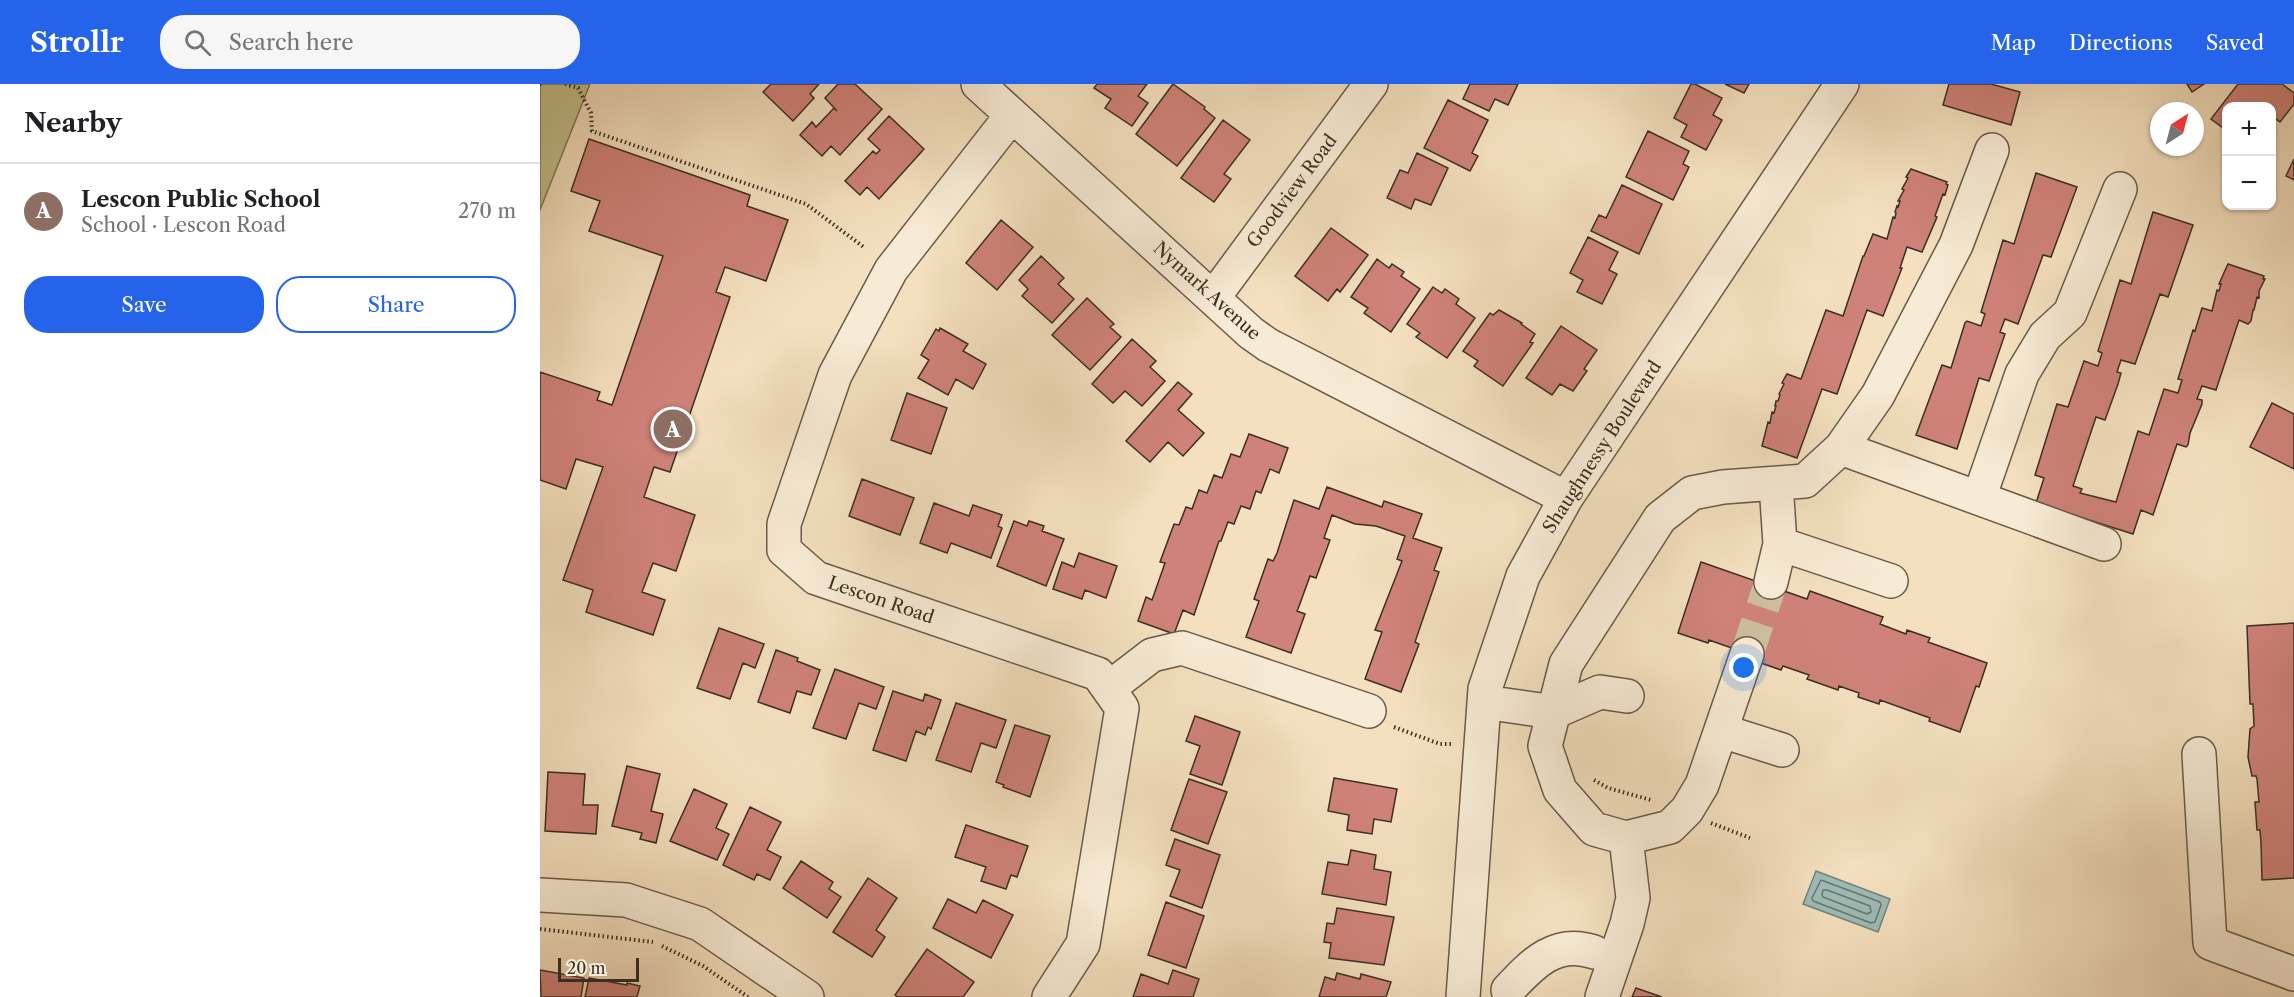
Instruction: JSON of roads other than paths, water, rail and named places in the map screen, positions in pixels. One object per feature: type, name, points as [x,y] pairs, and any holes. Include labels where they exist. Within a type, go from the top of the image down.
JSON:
[{"type":"street","name":"Nymark Avenue","points":[[978,84],[1251,333],[1286,355],[1566,498]]},
{"type":"street","name":"Goodview Road","points":[[1213,298],[1371,84]]},
{"type":"street","name":"Shaughnessy Boulevard","points":[[1464,991],[1485,690],[1523,576],[1566,498],[1842,84]]},
{"type":"street","name":"Lescon Road","points":[[1012,114],[891,270],[835,375],[784,524],[784,550],[816,578],[1098,674],[1122,708],[1083,944],[1049,997]]},
{"type":"street","points":[[1747,654],[1702,785],[1687,810],[1670,827],[1626,838],[1594,829],[1560,790],[1545,746],[1566,664],[1660,518],[1692,493],[1723,487],[1805,481],[1840,448],[1878,395],[1956,245],[1992,150]]},
{"type":"street","points":[[1979,498],[2022,374],[2045,336],[2070,313],[2120,189]]},
{"type":"street","points":[[1840,448],[2104,544]]},
{"type":"street","points":[[1772,582],[1780,544],[1776,484]]},
{"type":"street","points":[[1780,544],[1891,581]]},
{"type":"street","points":[[1109,688],[1152,655],[1182,648],[1368,711]]},
{"type":"street","points":[[1484,702],[1554,712],[1600,692],[1627,696]]},
{"type":"street","points":[[1722,731],[1782,750]]},
{"type":"street","points":[[2199,754],[2210,943],[2294,974]]},
{"type":"street","points":[[1602,997],[1634,898],[1626,838]]},
{"type":"street","points":[[540,895],[626,900],[700,924],[807,997]]},
{"type":"street","points":[[1464,991],[1510,993],[1525,971],[1553,950],[1579,947],[1594,952]]},
{"type":"water","points":[[1816,871],[1890,899],[1878,932],[1803,904]]},
{"type":"tunnel","points":[[1747,654],[1771,582]]},
{"type":"place","name":"Lescon Public School","points":[[673,429]]}]
